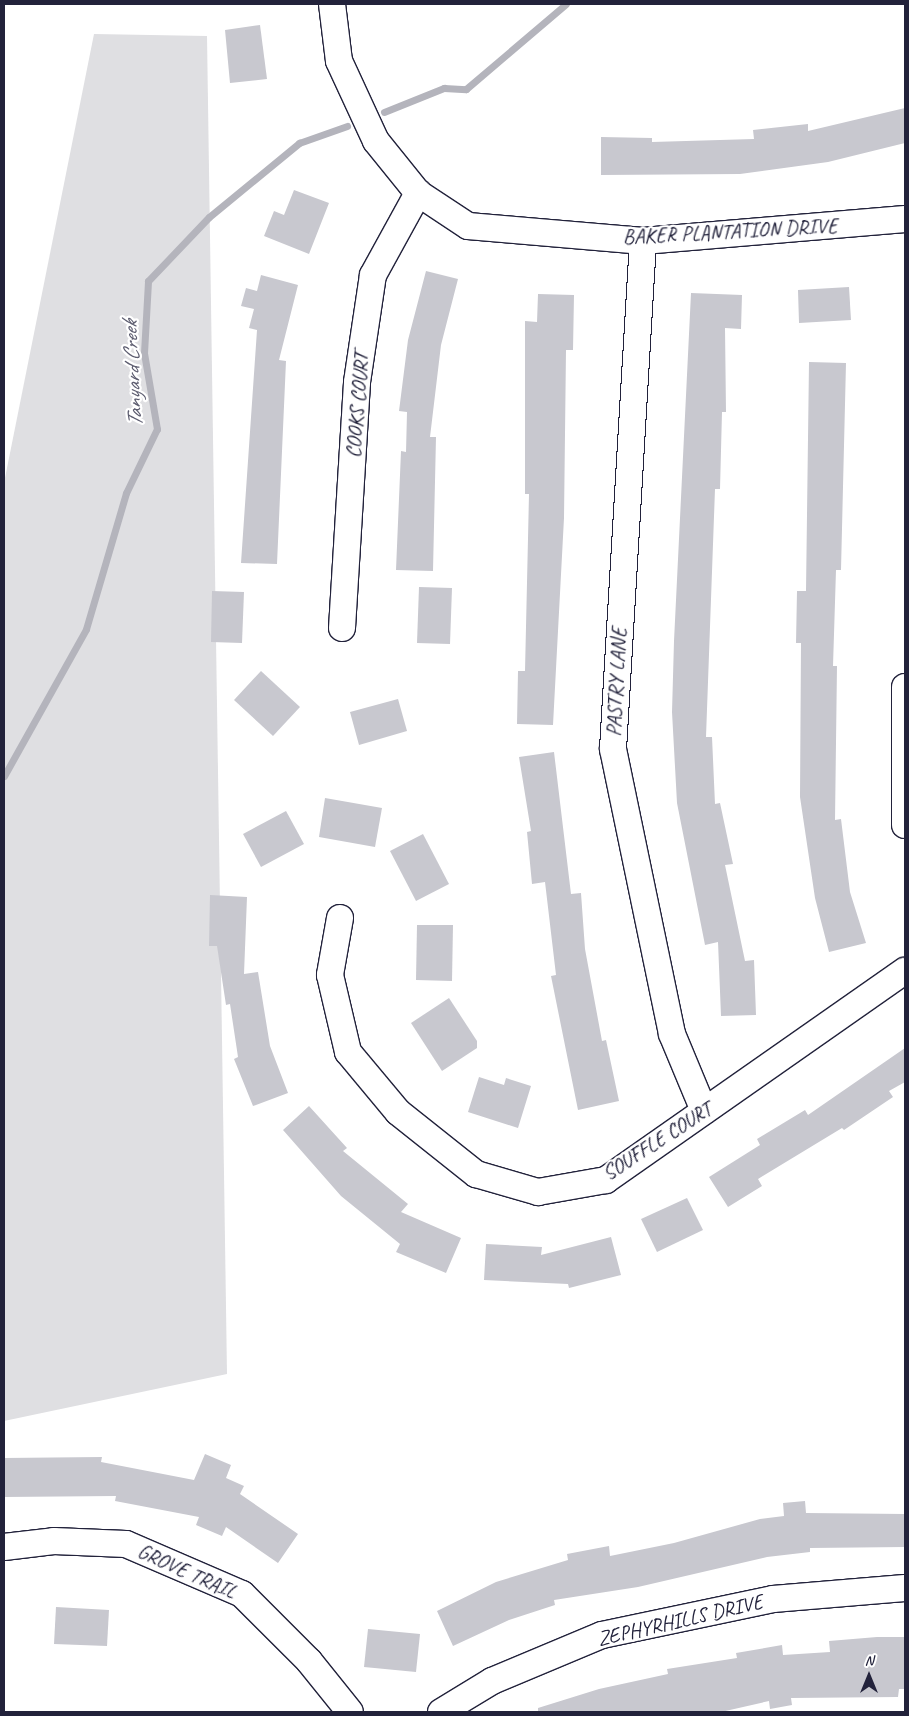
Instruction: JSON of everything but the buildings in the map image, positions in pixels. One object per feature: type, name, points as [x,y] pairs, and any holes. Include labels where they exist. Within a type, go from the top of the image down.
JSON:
[{"type":"street","name":"BAKER PLANTATION DRIVE","points":[[332,4],[338,61],[376,141],[418,194],[468,226],[643,241],[905,220]]},
{"type":"street","name":"COOKS COURT","points":[[342,628],[357,382],[373,275],[418,194]]},
{"type":"street","name":"PASTRY LANE","points":[[643,241],[613,749],[672,1034],[704,1111]]},
{"type":"street","points":[[905,687],[905,825]]},
{"type":"street","name":"SOUFFLE COURT","points":[[340,918],[330,975],[348,1052],[398,1112],[476,1174],[538,1192],[606,1180],[905,971]]},
{"type":"street","name":"GROVE TRAIL","points":[[4,1547],[54,1541],[126,1544],[242,1594],[309,1661],[350,1712]]},
{"type":"street","name":"ZEPHYRHILLS DRIVE","points":[[440,1712],[492,1681],[602,1635],[773,1599],[905,1588]]},
{"type":"shaded area","points":[[94,34],[207,36],[227,1374],[4,1421],[4,483]]},
{"type":"waterway","name":"Tanyard Creek","points":[[384,112],[444,88],[466,89],[566,4]]},
{"type":"waterway","name":"Tanyard Creek","points":[[4,776],[86,629],[126,493],[157,429],[144,353],[148,281],[209,217],[299,143],[347,126]]}]
